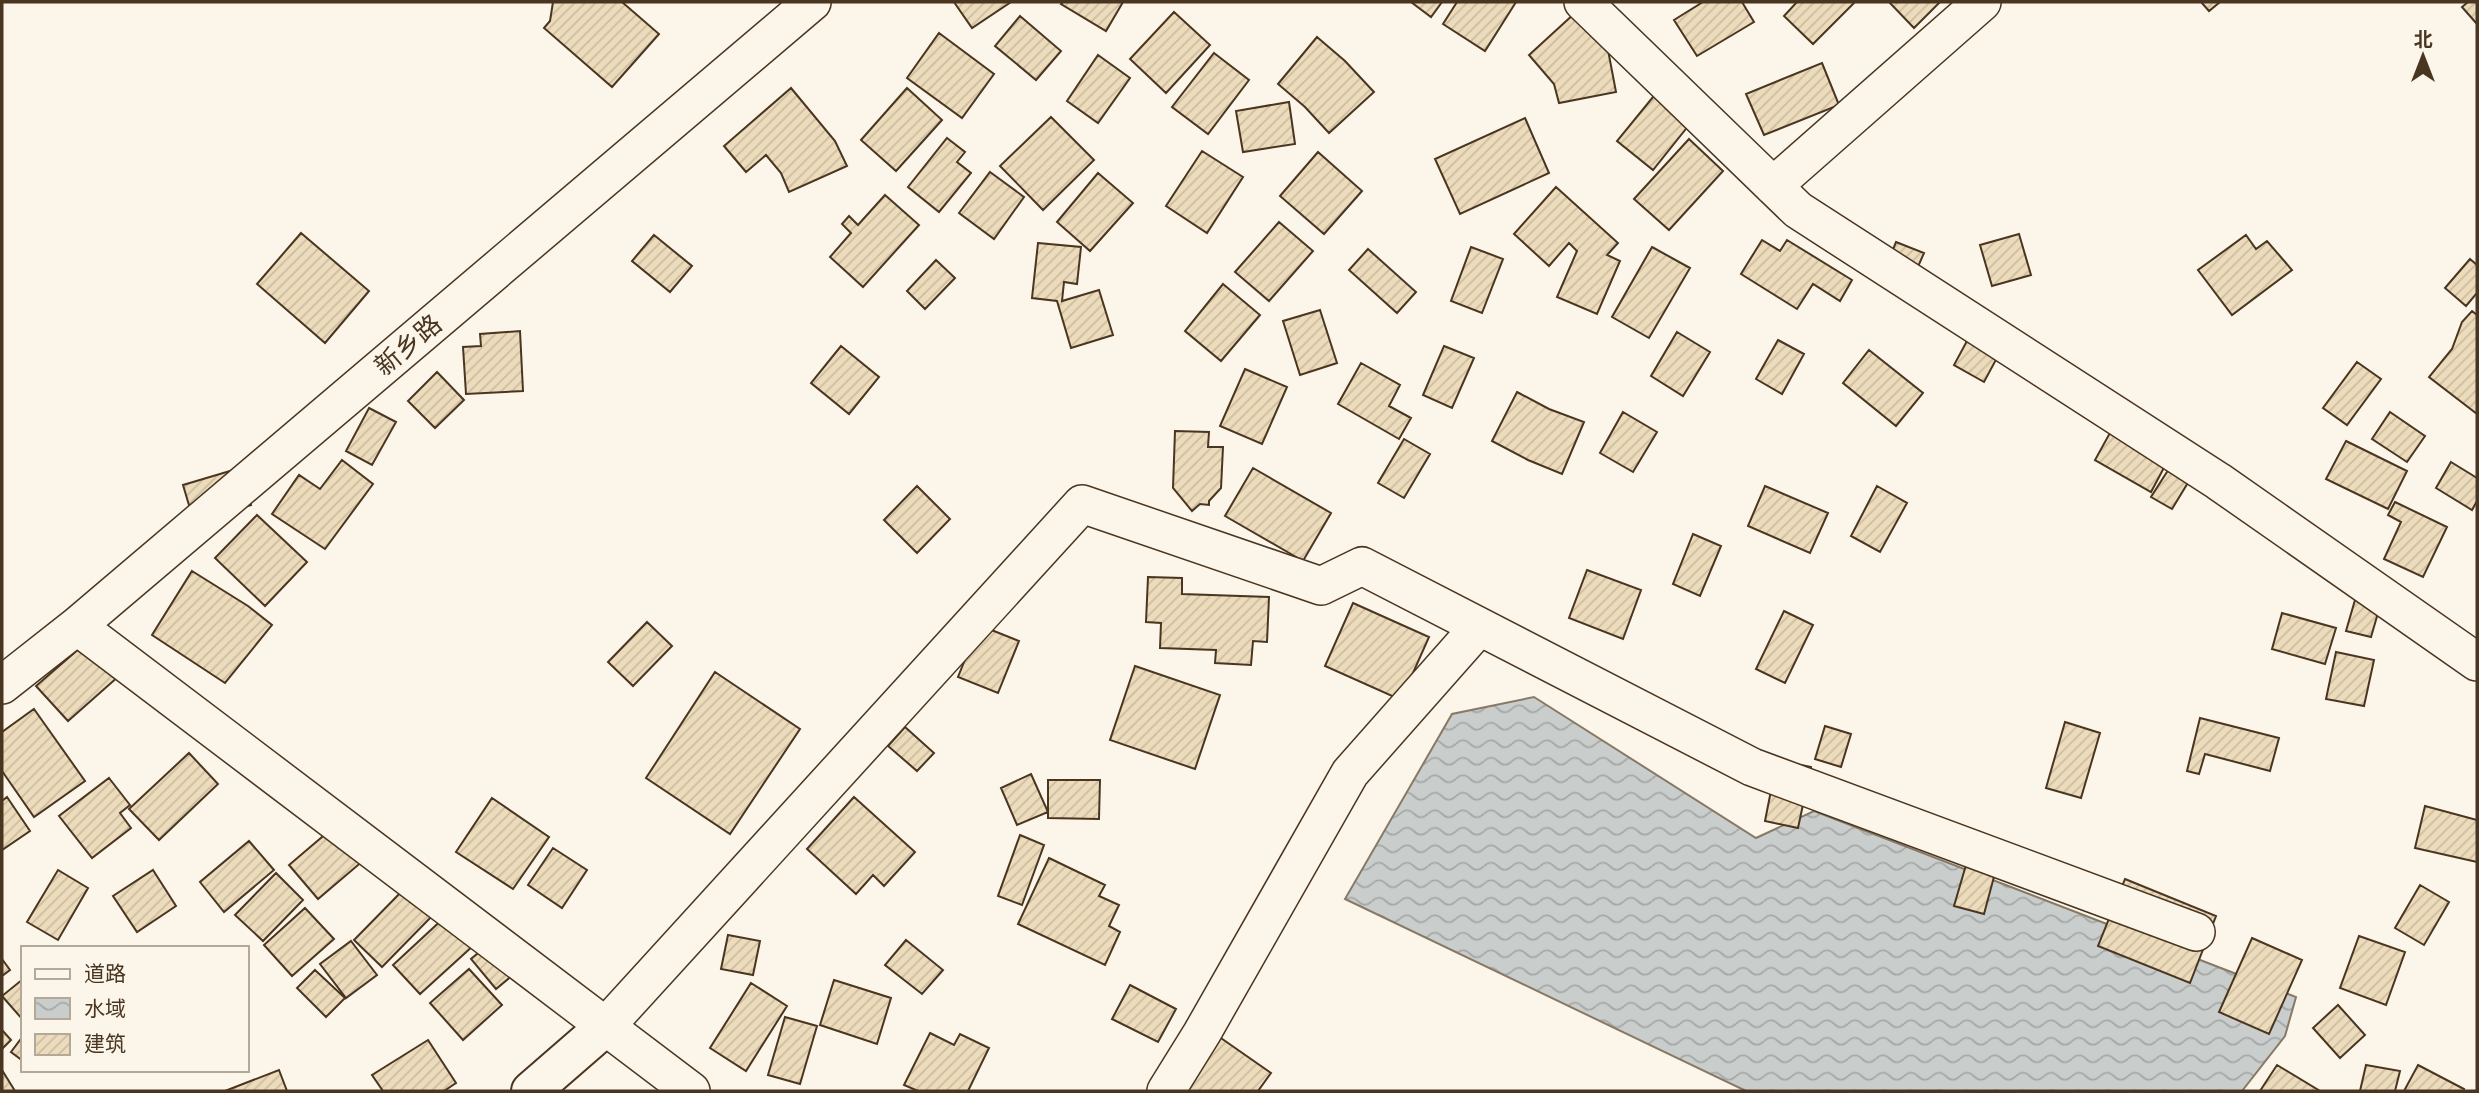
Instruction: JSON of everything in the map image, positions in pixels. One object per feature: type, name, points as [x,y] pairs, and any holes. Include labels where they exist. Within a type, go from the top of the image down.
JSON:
[{"type":"street","name":"新乡路","points":[[2,685],[78,626],[812,2]]},
{"type":"street","points":[[1583,2],[1798,210],[2218,481],[2477,662]]},
{"type":"street","points":[[1773,186],[1982,2]]},
{"type":"street","points":[[531,1091],[606,1026],[1082,504],[1321,586],[1362,566],[1752,767],[2196,932]]},
{"type":"street","points":[[78,626],[691,1091]]},
{"type":"street","points":[[1166,1091],[1202,1033],[1350,773],[1479,627]]},
{"type":"water","points":[[1534,697],[1756,838],[1814,811],[2296,997],[2285,1036],[2242,1091],[1746,1091],[1345,899],[1452,714]]},
{"type":"building","points":[[553,2],[622,2],[659,34],[612,87],[544,28],[550,21]]},
{"type":"building","points":[[954,2],[1011,2],[972,28]]},
{"type":"building","points":[[1123,2],[1106,31],[1061,4]]},
{"type":"building","points":[[1411,2],[1442,2],[1431,17]]},
{"type":"building","points":[[1457,2],[1516,2],[1485,51],[1443,24]]},
{"type":"building","points":[[1703,2],[1742,2],[1754,22],[1697,56],[1674,20]]},
{"type":"building","points":[[1797,2],[1855,2],[1813,44],[1784,16]]},
{"type":"building","points":[[1889,2],[1940,2],[1914,28]]},
{"type":"building","points":[[2201,2],[2220,2],[2209,11]]},
{"type":"building","points":[[2468,2],[2477,2],[2477,24],[2462,7]]},
{"type":"building","points":[[1174,12],[1210,45],[1166,93],[1130,59]]},
{"type":"building","points":[[1575,13],[1608,50],[1616,92],[1559,103],[1554,84],[1529,55]]},
{"type":"building","points":[[1020,16],[1061,51],[1036,80],[995,46]]},
{"type":"building","points":[[939,33],[994,74],[962,118],[907,78]]},
{"type":"building","points":[[1317,37],[1345,61],[1374,92],[1329,133],[1305,107],[1278,84]]},
{"type":"building","points":[[1214,53],[1249,80],[1208,134],[1172,107]]},
{"type":"building","points":[[1098,55],[1130,78],[1098,123],[1067,101]]},
{"type":"building","points":[[1822,63],[1839,105],[1764,135],[1746,94]]},
{"type":"building","points":[[1662,86],[1697,115],[1653,170],[1617,141]]},
{"type":"building","points":[[791,88],[835,141],[847,166],[789,192],[781,173],[766,155],[746,172],[724,146]]},
{"type":"building","points":[[907,88],[942,120],[896,171],[861,140]]},
{"type":"building","points":[[1289,102],[1295,144],[1243,152],[1236,111]]},
{"type":"building","points":[[1051,117],[1094,160],[1043,210],[1000,166]]},
{"type":"building","points":[[1525,118],[1549,173],[1460,214],[1435,159]]},
{"type":"building","points":[[947,138],[965,152],[957,162],[971,173],[939,212],[908,187]]},
{"type":"building","points":[[1689,139],[1723,171],[1669,230],[1634,199]]},
{"type":"building","points":[[1202,151],[1243,177],[1207,233],[1166,206]]},
{"type":"building","points":[[1318,152],[1362,191],[1324,234],[1280,196]]},
{"type":"building","points":[[990,172],[1024,197],[994,239],[959,213]]},
{"type":"building","points":[[1098,173],[1133,203],[1090,251],[1057,222]]},
{"type":"building","points":[[1556,187],[1618,243],[1607,255],[1620,261],[1597,314],[1557,297],[1577,251],[1569,243],[1549,266],[1514,234]]},
{"type":"building","points":[[885,195],[919,225],[863,287],[830,257],[851,233],[842,224],[849,216],[858,225]]},
{"type":"building","points":[[1279,222],[1313,251],[1269,301],[1235,272]]},
{"type":"building","points":[[301,233],[369,291],[325,343],[257,284]]},
{"type":"building","points":[[2019,234],[2031,275],[1992,286],[1980,245]]},
{"type":"building","points":[[654,235],[692,266],[670,292],[632,261]]},
{"type":"building","points":[[2246,235],[2256,249],[2267,241],[2292,270],[2232,315],[2198,270]]},
{"type":"building","points":[[1762,240],[1780,251],[1787,240],[1852,280],[1840,301],[1813,284],[1797,309],[1741,274]]},
{"type":"building","points":[[1896,242],[1924,253],[1910,285],[1883,274]]},
{"type":"building","points":[[1038,243],[1081,247],[1077,284],[1064,282],[1062,301],[1099,290],[1113,335],[1071,348],[1057,301],[1032,298]]},
{"type":"building","points":[[1471,247],[1503,259],[1482,313],[1451,301]]},
{"type":"building","points":[[1652,247],[1690,268],[1649,338],[1612,317]]},
{"type":"building","points":[[1368,249],[1416,292],[1397,313],[1349,270]]},
{"type":"building","points":[[2470,259],[2477,265],[2477,293],[2466,306],[2445,288]]},
{"type":"building","points":[[936,260],[955,278],[925,309],[907,291]]},
{"type":"building","points":[[1223,284],[1260,315],[1221,361],[1185,331]]},
{"type":"building","points":[[1320,310],[1337,363],[1300,375],[1283,321]]},
{"type":"building","points":[[2472,311],[2477,315],[2477,414],[2429,377],[2452,349],[2462,322]]},
{"type":"building","points":[[520,331],[523,391],[466,394],[463,347],[481,346],[480,334]]},
{"type":"building","points":[[1677,332],[1710,352],[1683,396],[1651,376]]},
{"type":"building","points":[[1968,339],[1998,356],[1984,382],[1954,365]]},
{"type":"building","points":[[1778,340],[1804,354],[1782,394],[1756,379]]},
{"type":"building","points":[[841,346],[879,377],[849,414],[811,383]]},
{"type":"building","points":[[1444,346],[1474,358],[1452,408],[1423,395]]},
{"type":"building","points":[[1869,350],[1923,393],[1896,426],[1843,383]]},
{"type":"building","points":[[2357,362],[2381,379],[2347,425],[2323,408]]},
{"type":"building","points":[[1361,363],[1400,385],[1389,406],[1411,418],[1399,439],[1338,404]]},
{"type":"building","points":[[1245,369],[1287,387],[1262,444],[1220,426]]},
{"type":"building","points":[[437,372],[464,400],[435,428],[408,401]]},
{"type":"building","points":[[1517,392],[1549,409],[1584,422],[1562,474],[1492,441]]},
{"type":"building","points":[[369,408],[396,422],[372,465],[346,451]]},
{"type":"building","points":[[1623,412],[1657,432],[1633,472],[1600,453]]},
{"type":"building","points":[[2390,412],[2425,436],[2407,462],[2372,439]]},
{"type":"building","points":[[1175,431],[1209,432],[1208,447],[1223,447],[1221,488],[1209,501],[1209,505],[1200,504],[1192,511],[1173,488]]},
{"type":"building","points":[[2111,431],[2167,462],[2151,492],[2095,460]]},
{"type":"building","points":[[1404,439],[1430,454],[1404,498],[1378,483]]},
{"type":"building","points":[[2346,441],[2407,471],[2388,509],[2326,479]]},
{"type":"building","points":[[342,460],[373,484],[325,549],[272,514],[299,475],[320,489]]},
{"type":"building","points":[[2451,462],[2477,478],[2477,501],[2472,510],[2436,488]]},
{"type":"building","points":[[2172,464],[2192,476],[2172,509],[2151,497]]},
{"type":"building","points":[[240,468],[251,505],[194,522],[183,485]]},
{"type":"building","points":[[1253,468],[1331,513],[1303,561],[1225,516]]},
{"type":"building","points":[[917,486],[950,519],[917,553],[884,520]]},
{"type":"building","points":[[1765,486],[1828,513],[1810,553],[1748,526]]},
{"type":"building","points":[[1877,486],[1907,503],[1880,552],[1851,536]]},
{"type":"building","points":[[2395,502],[2447,527],[2423,577],[2384,559],[2401,522],[2388,515]]},
{"type":"building","points":[[257,515],[307,562],[265,606],[215,558]]},
{"type":"building","points":[[1693,534],[1721,546],[1700,596],[1673,584]]},
{"type":"building","points":[[1587,570],[1641,590],[1623,639],[1569,618]]},
{"type":"building","points":[[192,571],[248,606],[272,625],[225,683],[152,635]]},
{"type":"building","points":[[1148,577],[1182,578],[1182,594],[1269,597],[1267,642],[1253,641],[1251,665],[1215,663],[1216,650],[1160,648],[1161,623],[1146,622]]},
{"type":"building","points":[[2355,600],[2380,606],[2371,637],[2346,631]]},
{"type":"building","points":[[1353,603],[1429,637],[1401,700],[1325,666]]},
{"type":"building","points":[[1784,611],[1813,625],[1785,683],[1756,669]]},
{"type":"building","points":[[2282,613],[2336,628],[2325,664],[2272,649]]},
{"type":"building","points":[[647,622],[672,646],[633,686],[608,662]]},
{"type":"building","points":[[979,625],[1019,641],[998,693],[958,677]]},
{"type":"building","points":[[88,641],[119,676],[68,721],[36,686]]},
{"type":"building","points":[[2336,652],[2374,660],[2364,706],[2326,699]]},
{"type":"building","points":[[1135,666],[1220,695],[1195,769],[1110,740]]},
{"type":"building","points":[[715,672],[800,729],[730,834],[646,778]]},
{"type":"building","points":[[34,709],[85,781],[34,817],[2,771],[2,732]]},
{"type":"building","points":[[2200,718],[2279,738],[2270,771],[2205,754],[2199,774],[2187,771]]},
{"type":"building","points":[[2065,722],[2100,733],[2081,798],[2046,788]]},
{"type":"building","points":[[1825,726],[1851,734],[1841,767],[1815,759]]},
{"type":"building","points":[[905,727],[934,753],[917,771],[888,746]]},
{"type":"building","points":[[189,753],[218,784],[159,840],[129,809]]},
{"type":"building","points":[[1777,760],[1811,767],[1798,828],[1765,821]]},
{"type":"building","points":[[1031,774],[1048,812],[1017,825],[1001,788]]},
{"type":"building","points":[[109,778],[130,805],[120,813],[131,828],[92,858],[59,816]]},
{"type":"building","points":[[1048,780],[1100,780],[1099,819],[1048,818]]},
{"type":"building","points":[[7,797],[30,831],[2,850],[2,801]]},
{"type":"building","points":[[854,797],[915,852],[884,886],[873,875],[856,894],[807,849]]},
{"type":"building","points":[[492,798],[549,837],[513,889],[456,852]]},
{"type":"building","points":[[2425,806],[2477,820],[2477,862],[2415,848]]},
{"type":"building","points":[[335,826],[364,860],[318,899],[289,865]]},
{"type":"building","points":[[1020,835],[1044,845],[1022,905],[998,896]]},
{"type":"building","points":[[249,841],[274,870],[224,912],[200,882]]},
{"type":"building","points":[[553,848],[587,870],[562,908],[528,885]]},
{"type":"building","points":[[1049,858],[1105,885],[1099,896],[1119,905],[1109,926],[1120,932],[1105,965],[1018,924]]},
{"type":"building","points":[[1966,865],[1995,873],[1984,914],[1954,906]]},
{"type":"building","points":[[58,870],[88,888],[58,940],[27,922]]},
{"type":"building","points":[[153,870],[176,906],[137,932],[113,896]]},
{"type":"building","points":[[276,873],[303,900],[263,941],[235,915]]},
{"type":"building","points":[[2125,879],[2216,916],[2190,983],[2098,946]]},
{"type":"building","points":[[408,885],[436,912],[382,967],[354,940]]},
{"type":"building","points":[[2420,885],[2449,902],[2424,945],[2395,928]]},
{"type":"building","points":[[305,908],[334,939],[292,976],[264,945]]},
{"type":"building","points":[[446,916],[474,945],[420,994],[393,965]]},
{"type":"building","points":[[501,934],[525,965],[496,989],[471,959]]},
{"type":"building","points":[[728,935],[760,941],[753,975],[721,969]]},
{"type":"building","points":[[2359,936],[2405,952],[2386,1005],[2340,988]]},
{"type":"building","points":[[2252,938],[2302,960],[2269,1034],[2219,1012]]},
{"type":"building","points":[[906,940],[943,970],[922,994],[885,965]]},
{"type":"building","points":[[351,941],[377,975],[346,998],[320,964]]},
{"type":"building","points":[[2,959],[10,970],[2,976]]},
{"type":"building","points":[[469,969],[502,1005],[463,1040],[430,1003]]},
{"type":"building","points":[[315,970],[345,998],[326,1017],[297,988]]},
{"type":"building","points":[[834,980],[891,998],[877,1044],[820,1025]]},
{"type":"building","points":[[21,981],[21,1018],[2,996]]},
{"type":"building","points":[[751,983],[787,1006],[746,1071],[710,1048]]},
{"type":"building","points":[[1130,985],[1176,1009],[1158,1042],[1112,1019]]},
{"type":"building","points":[[2338,1005],[2365,1035],[2340,1058],[2313,1028]]},
{"type":"building","points":[[785,1017],[817,1026],[800,1084],[768,1075]]},
{"type":"building","points":[[2,1030],[11,1040],[2,1049]]},
{"type":"building","points":[[930,1033],[954,1045],[960,1034],[989,1048],[968,1091],[918,1091],[904,1085]]},
{"type":"building","points":[[1218,1036],[1271,1073],[1258,1091],[1180,1091]]},
{"type":"building","points":[[21,1039],[21,1060],[11,1052]]},
{"type":"building","points":[[428,1040],[456,1083],[444,1091],[383,1091],[372,1075]]},
{"type":"building","points":[[2277,1065],[2320,1091],[2260,1091]]},
{"type":"building","points":[[2366,1065],[2400,1071],[2395,1091],[2360,1091]]},
{"type":"building","points":[[2418,1065],[2464,1089],[2463,1091],[2404,1091]]},
{"type":"building","points":[[2,1070],[15,1091],[2,1091]]},
{"type":"building","points":[[279,1070],[287,1091],[225,1091]]}]
